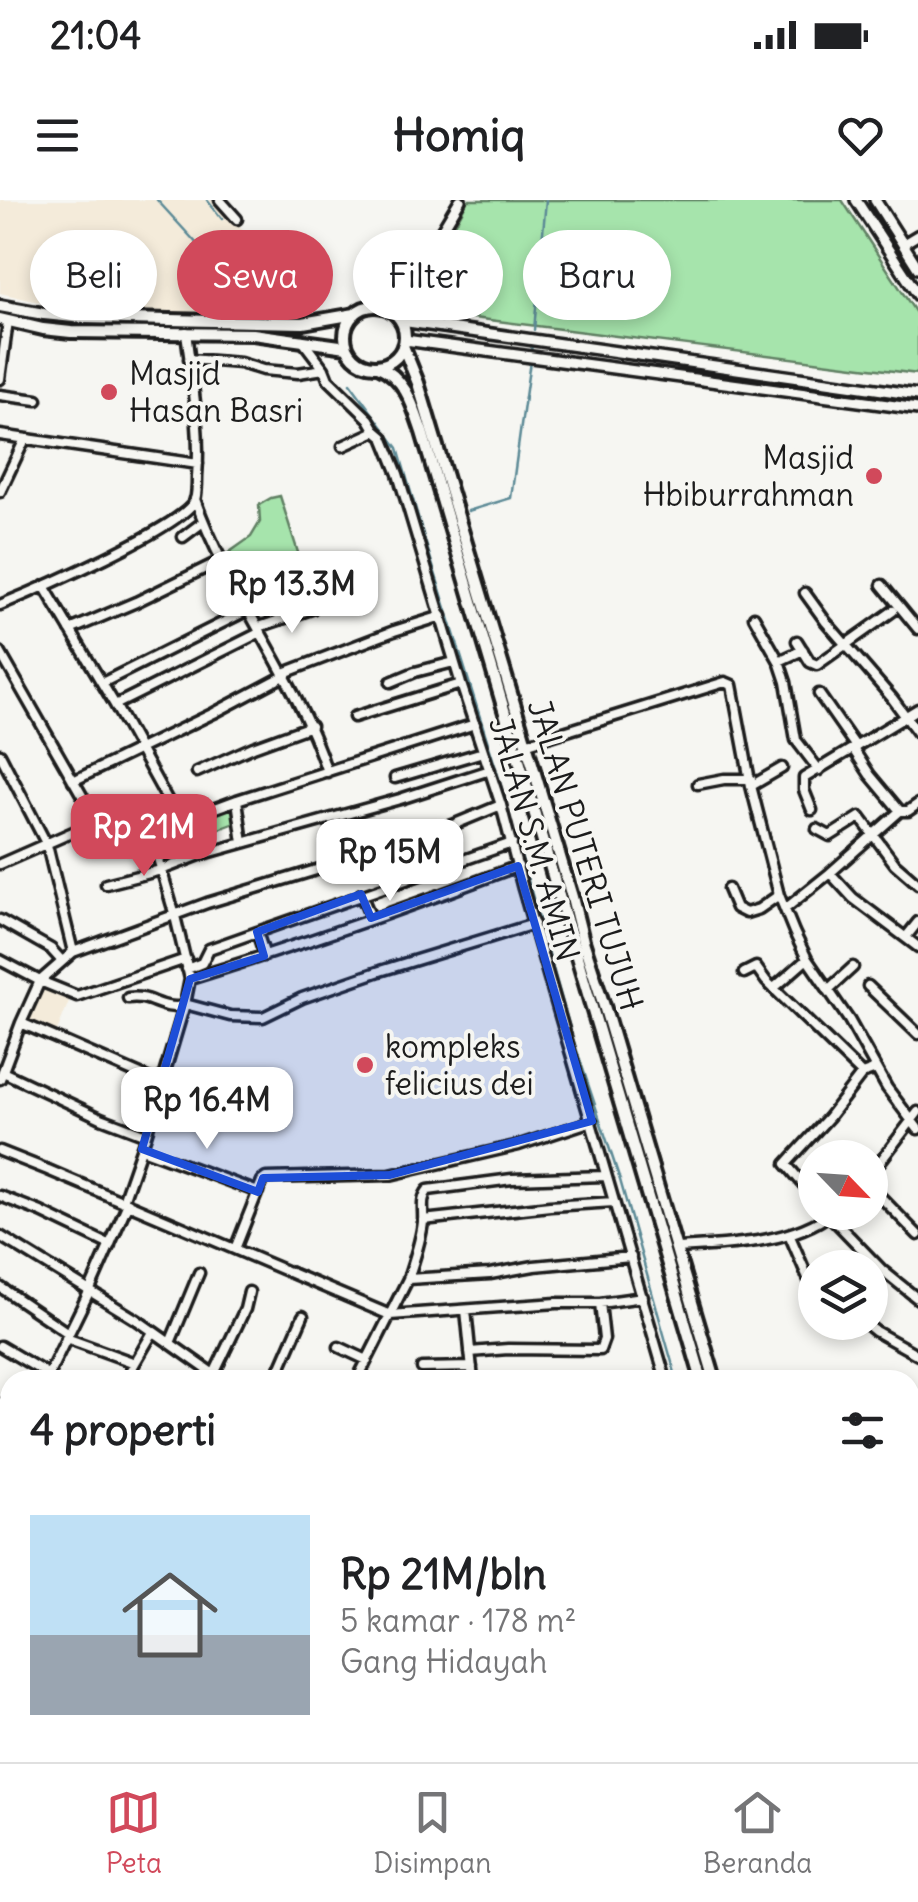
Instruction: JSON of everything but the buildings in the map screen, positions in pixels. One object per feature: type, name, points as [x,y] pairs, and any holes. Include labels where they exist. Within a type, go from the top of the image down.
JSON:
[{"type":"highway","points":[[0,306],[55,315],[303,323],[353,314]]},
{"type":"highway","points":[[353,316],[346,330],[348,347],[360,361],[378,366],[393,360],[404,343],[400,320]]},
{"type":"highway","points":[[4,320],[71,332],[253,334],[348,347]]},
{"type":"highway","name":"JALAN PUTERI TUJUH","points":[[404,343],[712,1370]]},
{"type":"highway","name":"JALAN PUTERI TUJUH","points":[[378,366],[396,376],[404,388],[422,432],[699,1370]]},
{"type":"main road","points":[[442,230],[460,200]]},
{"type":"main road","points":[[856,200],[918,295]]},
{"type":"main road","points":[[875,200],[918,268]]},
{"type":"main road","points":[[406,320],[918,395]]},
{"type":"main road","points":[[424,320],[428,324]]},
{"type":"main road","points":[[411,364],[412,352],[421,341]]},
{"type":"main road","points":[[404,343],[421,341],[918,409]]},
{"type":"main road","points":[[683,376],[686,362]]},
{"type":"street","points":[[227,202],[237,219]]},
{"type":"street","points":[[904,244],[918,235]]},
{"type":"street","points":[[0,379],[4,320]]},
{"type":"street","points":[[186,332],[197,421],[195,499],[222,560],[311,726],[327,772]]},
{"type":"street","name":"JALAN S.M. AMIN","points":[[302,340],[328,379],[383,437],[398,474],[501,805],[663,1370]]},
{"type":"street","points":[[189,360],[240,362],[264,370],[298,373],[324,369]]},
{"type":"street","points":[[0,395],[37,400]]},
{"type":"street","points":[[343,446],[376,432]]},
{"type":"street","points":[[0,435],[198,464]]},
{"type":"street","points":[[0,492],[25,439]]},
{"type":"street","points":[[0,592],[3,604],[44,586],[164,526],[195,499]]},
{"type":"street","points":[[183,538],[204,522]]},
{"type":"street","points":[[70,630],[222,560]]},
{"type":"street","points":[[882,585],[918,629]]},
{"type":"street","points":[[44,586],[178,821]]},
{"type":"street","points":[[805,593],[918,733]]},
{"type":"street","points":[[115,706],[260,630],[312,609]]},
{"type":"street","points":[[102,683],[248,610]]},
{"type":"street","points":[[779,661],[800,645],[810,662],[817,665],[892,611]]},
{"type":"street","points":[[73,780],[285,674],[442,616]]},
{"type":"street","points":[[754,617],[779,661],[796,740],[818,770]]},
{"type":"street","points":[[0,652],[111,842],[475,724]]},
{"type":"street","points":[[391,682],[454,662]]},
{"type":"street","points":[[526,744],[727,682],[734,688],[751,783],[779,895],[807,959],[914,1125]]},
{"type":"street","points":[[354,717],[461,684]]},
{"type":"street","points":[[819,694],[900,811]]},
{"type":"street","points":[[812,810],[804,778],[918,709]]},
{"type":"street","points":[[197,772],[311,726]]},
{"type":"street","points":[[394,778],[484,752]]},
{"type":"street","points":[[0,754],[47,845],[73,952]]},
{"type":"street","points":[[698,784],[724,780],[751,783],[782,768]]},
{"type":"street","points":[[106,884],[490,770]]},
{"type":"street","points":[[237,800],[243,843]]},
{"type":"street","points":[[785,909],[900,811],[918,804]]},
{"type":"street","points":[[146,1134],[2,1076],[40,981],[62,960],[73,952],[207,903],[372,852],[501,805]]},
{"type":"street","points":[[817,830],[830,836],[860,816],[895,864],[918,884]]},
{"type":"street","points":[[0,864],[98,821]]},
{"type":"street","points":[[51,1370],[110,1246],[184,1005],[188,969],[150,831]]},
{"type":"street","points":[[188,969],[202,964],[209,949],[512,843]]},
{"type":"street","points":[[0,960],[77,996],[188,969],[265,956],[518,866]]},
{"type":"street","points":[[830,873],[854,898],[918,947]]},
{"type":"street","points":[[728,889],[736,908],[746,912],[779,895]]},
{"type":"street","points":[[362,894],[371,918]]},
{"type":"street","points":[[0,920],[51,949],[62,960]]},
{"type":"street","points":[[906,937],[918,922]]},
{"type":"street","points":[[128,998],[142,997],[168,1008],[184,1005],[230,1016],[263,1017],[302,998],[534,924]]},
{"type":"street","points":[[256,932],[265,956]]},
{"type":"street","points":[[774,988],[807,959]]},
{"type":"street","points":[[828,990],[853,967]]},
{"type":"street","points":[[744,972],[756,968],[862,1074]]},
{"type":"street","points":[[868,986],[918,1034]]},
{"type":"street","points":[[21,1023],[161,1084]]},
{"type":"street","points":[[0,1048],[10,1053]]},
{"type":"street","points":[[808,1140],[862,1074],[876,1069]]},
{"type":"street","points":[[888,1155],[914,1125],[918,1112]]},
{"type":"street","points":[[234,1249],[266,1178],[390,1176],[519,1144],[592,1121]]},
{"type":"street","points":[[142,1149],[258,1192]]},
{"type":"street","points":[[0,1151],[390,1315],[643,1297]]},
{"type":"street","points":[[798,1151],[786,1164],[798,1178]]},
{"type":"street","points":[[362,1370],[408,1279],[420,1240],[422,1198],[428,1190],[512,1180],[606,1176]]},
{"type":"street","points":[[0,1196],[110,1246]]},
{"type":"street","points":[[423,1220],[614,1202]]},
{"type":"street","points":[[888,1203],[916,1229]]},
{"type":"street","points":[[677,1248],[728,1245],[800,1230]]},
{"type":"street","points":[[846,1230],[882,1270],[918,1299]]},
{"type":"street","points":[[789,1234],[798,1255]]},
{"type":"street","points":[[0,1236],[137,1320],[208,1370]]},
{"type":"street","points":[[408,1279],[490,1274],[631,1257]]},
{"type":"street","points":[[170,1344],[199,1273]]},
{"type":"street","points":[[0,1287],[67,1335],[135,1364]]},
{"type":"street","points":[[221,1370],[250,1292]]},
{"type":"street","points":[[470,1352],[600,1350],[604,1338],[600,1303]]},
{"type":"street","points":[[466,1310],[472,1370]]},
{"type":"street","points":[[280,1370],[304,1316]]},
{"type":"street","points":[[131,1370],[153,1332]]},
{"type":"street","points":[[888,1338],[918,1355]]},
{"type":"street","points":[[0,1346],[35,1370]]},
{"type":"street","points":[[339,1347],[366,1360]]},
{"type":"street","points":[[422,1368],[472,1367]]},
{"type":"highlighted area","points":[[518,866],[592,1121],[390,1175],[263,1178],[258,1192],[142,1149],[190,979],[264,956],[257,932],[361,894],[371,918]]},
{"type":"shaded area","points":[[0,200],[214,200],[243,230],[177,230],[177,312],[157,312],[157,230],[30,230],[30,300],[0,293]]},
{"type":"shaded area","points":[[44,983],[72,994],[55,1036],[27,1025]]},
{"type":"green space","points":[[468,200],[842,200],[918,316],[918,374],[489,320],[503,320],[503,230],[452,230]]},
{"type":"green space","points":[[280,496],[310,580],[296,594],[252,607],[227,554],[251,537],[260,522],[259,505]]},
{"type":"green space","points":[[236,798],[238,822],[159,846],[153,827]]},
{"type":"waterway","points":[[157,200],[184,230]]},
{"type":"waterway","points":[[207,200],[222,219]]},
{"type":"waterway","points":[[534,330],[546,200]]},
{"type":"waterway","points":[[531,352],[532,343]]},
{"type":"waterway","points":[[468,511],[511,498],[530,361]]},
{"type":"waterway","points":[[350,383],[398,448],[674,1370]]},
{"type":"place","name":"Masjid Hasan Basri","points":[[109,392]]},
{"type":"place","name":"Masjid Hbiburrahman","points":[[874,476]]},
{"type":"place","name":"kompleks felicius dei","points":[[365,1065]]}]
